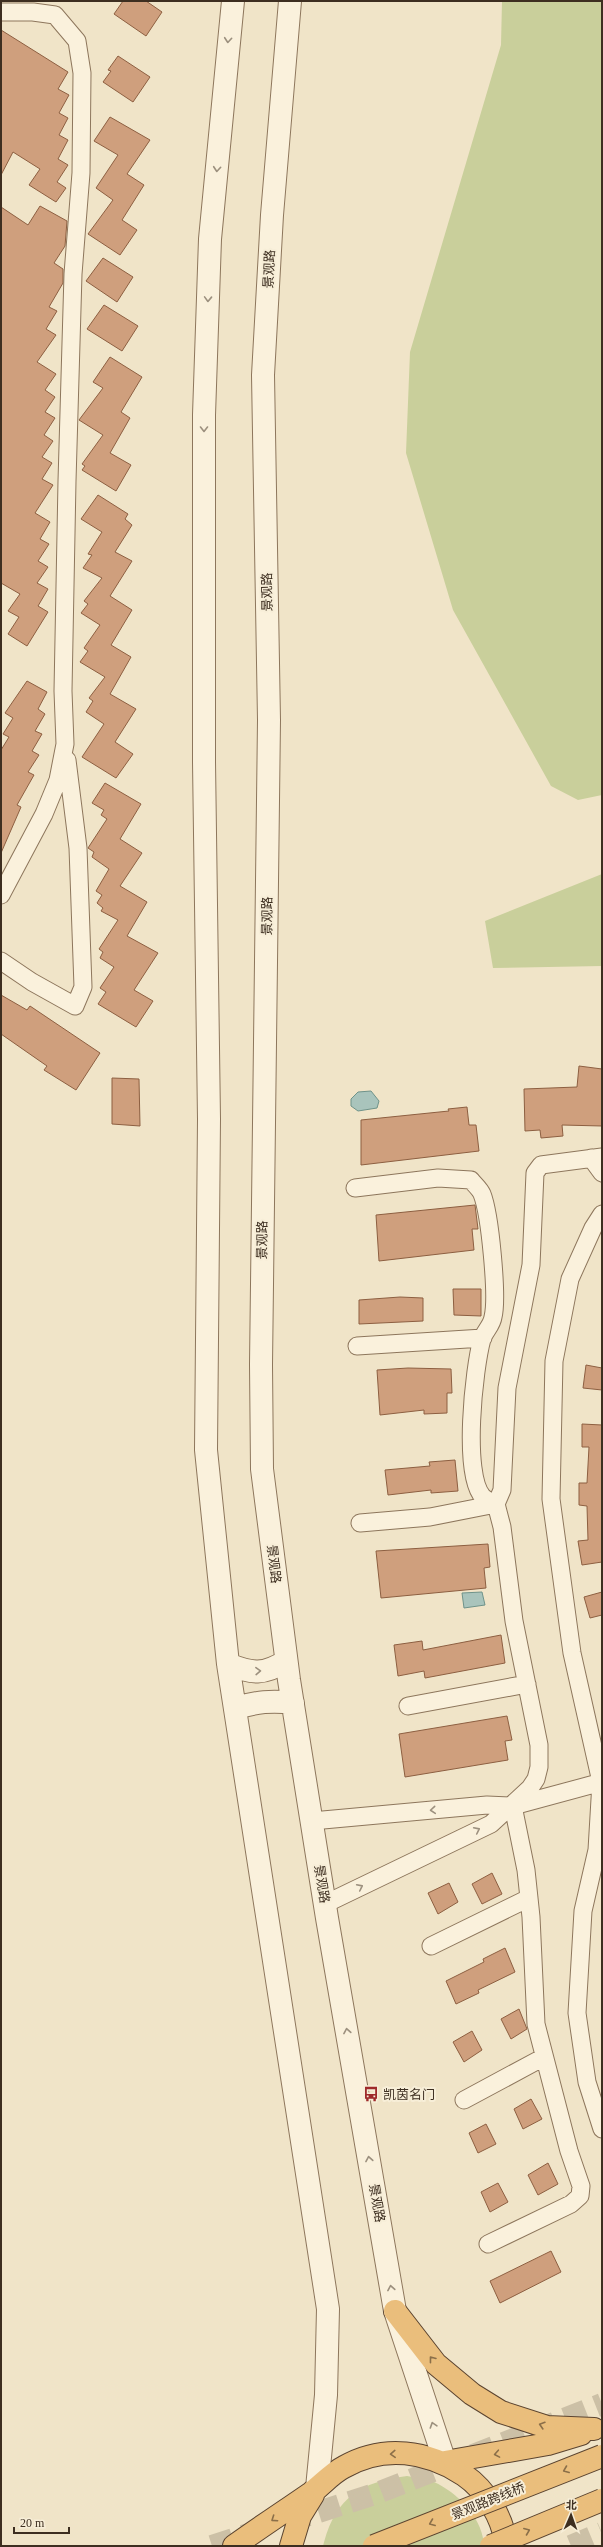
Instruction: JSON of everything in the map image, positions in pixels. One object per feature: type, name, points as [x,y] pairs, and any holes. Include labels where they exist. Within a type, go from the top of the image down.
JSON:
[{"type":"highway","points":[[396,2311],[436,2364],[472,2394],[501,2412],[548,2427],[598,2428]]},
{"type":"highway","points":[[445,2462],[548,2444],[598,2428]]},
{"type":"highway","points":[[234,2546],[317,2488],[344,2467],[377,2454],[411,2453],[445,2462],[472,2480],[493,2506],[505,2537],[506,2546]]},
{"type":"highway","name":"景观路跨线桥","points":[[374,2546],[602,2456]]},
{"type":"highway","points":[[291,2546],[300,2516],[317,2488]]},
{"type":"highway","points":[[491,2546],[602,2500]]},
{"type":"street","points":[[233,1],[210,239],[204,415],[204,770],[208,1119],[206,1450],[228,1664],[328,2309],[326,2395],[317,2488]]},
{"type":"street","name":"景观路","points":[[290,1],[272,215],[263,375],[269,720],[261,1365],[262,1469],[292,1704],[325,1904],[396,2311],[445,2462]]},
{"type":"street","points":[[1,12],[33,12],[55,15],[77,41],[82,74],[81,173],[73,274],[63,691],[65,744],[78,848],[83,987],[75,1006],[32,982],[1,961]]},
{"type":"street","points":[[1,895],[58,780],[65,744]]},
{"type":"street","points":[[325,1904],[491,1824],[513,1806],[530,1788],[536,1779],[539,1767],[539,1746],[496,1504],[502,1490],[507,1388],[530,1265],[535,1173],[541,1166],[596,1158],[602,1173]]},
{"type":"street","points":[[355,1188],[438,1178],[471,1180],[482,1193],[490,1227],[493,1318],[482,1338],[471,1414],[473,1466],[479,1489],[483,1497],[496,1504]]},
{"type":"street","points":[[602,1214],[593,1228],[570,1279],[554,1361],[551,1499],[572,1653],[602,1782],[597,1850],[583,1911],[577,2013],[587,2082],[602,2129]]},
{"type":"street","points":[[357,1346],[482,1338]]},
{"type":"street","points":[[360,1523],[430,1517],[496,1504]]},
{"type":"street","points":[[228,1664],[245,1671],[259,1672],[272,1670],[286,1661]]},
{"type":"street","points":[[408,1706],[527,1684]]},
{"type":"street","points":[[236,1708],[256,1702],[273,1701],[292,1704]]},
{"type":"street","points":[[312,1821],[487,1805],[513,1806],[602,1782]]},
{"type":"street","points":[[488,2244],[536,2223],[571,2204],[580,2196],[581,2186],[569,2151],[536,2024],[529,1898],[513,1806]]},
{"type":"street","points":[[431,1946],[529,1898]]},
{"type":"street","points":[[464,2100],[544,2057]]},
{"type":"green space","points":[[502,1],[602,1],[602,795],[578,800],[551,786],[453,610],[406,453],[410,352],[501,45]]},
{"type":"green space","points":[[602,874],[602,966],[493,968],[485,921]]},
{"type":"green space","points":[[407,2476],[434,2482],[452,2493],[460,2500],[474,2516],[483,2536],[484,2546],[323,2546],[328,2529],[335,2516],[342,2504],[352,2495],[363,2488],[376,2483]]},
{"type":"water","points":[[371,1091],[379,1101],[377,1108],[358,1111],[351,1106],[351,1099],[358,1092]]},
{"type":"water","points":[[482,1592],[485,1605],[464,1608],[462,1593]]},
{"type":"building","points":[[123,1],[146,1],[162,12],[146,36],[114,14]]},
{"type":"building","points":[[1,30],[68,72],[58,89],[69,95],[59,113],[68,118],[59,135],[68,140],[58,159],[68,165],[57,182],[66,188],[56,202],[29,185],[40,169],[13,152],[1,175]]},
{"type":"building","points":[[118,56],[150,77],[133,102],[103,82],[111,71],[108,70]]},
{"type":"building","points":[[110,117],[150,140],[127,174],[144,185],[122,220],[137,230],[120,255],[88,234],[113,200],[96,188],[118,155],[94,141]]},
{"type":"building","points":[[40,206],[67,221],[65,246],[54,263],[63,269],[63,283],[49,307],[57,311],[46,329],[56,335],[37,362],[56,374],[45,390],[55,397],[45,412],[55,418],[44,435],[53,441],[42,457],[52,463],[42,479],[53,485],[35,513],[50,522],[40,539],[49,544],[38,561],[48,567],[37,583],[48,589],[38,606],[48,612],[27,646],[8,634],[19,617],[8,611],[20,594],[1,583],[1,207],[28,225]]},
{"type":"building","points":[[103,258],[133,277],[117,302],[86,281]]},
{"type":"building","points":[[104,305],[138,326],[122,351],[87,329]]},
{"type":"building","points":[[110,357],[142,377],[121,412],[130,418],[110,453],[131,465],[116,491],[82,470],[85,466],[82,464],[103,435],[79,420],[103,388],[93,382]]},
{"type":"building","points":[[98,495],[128,514],[125,519],[132,525],[115,552],[132,561],[110,596],[132,610],[111,645],[131,657],[110,694],[136,709],[115,742],[133,754],[116,778],[82,757],[104,724],[86,712],[93,701],[89,698],[105,677],[80,662],[88,651],[84,648],[100,625],[81,613],[88,604],[84,601],[102,578],[83,568],[92,555],[88,554],[102,532],[81,519]]},
{"type":"building","points":[[27,681],[47,692],[38,709],[45,714],[35,731],[42,734],[32,751],[39,755],[28,772],[34,775],[17,805],[21,807],[1,853],[1,750],[9,737],[3,734],[13,718],[5,713]]},
{"type":"building","points":[[105,783],[141,804],[120,839],[142,853],[120,886],[147,902],[127,936],[158,953],[134,990],[153,1001],[136,1027],[98,1004],[106,992],[100,988],[114,967],[100,958],[103,952],[99,949],[118,920],[101,911],[103,908],[97,903],[102,895],[96,891],[109,869],[92,857],[94,852],[88,848],[107,819],[101,815],[104,810],[92,803]]},
{"type":"building","points":[[1,995],[27,1010],[30,1006],[100,1053],[76,1090],[44,1070],[47,1066],[1,1034]]},
{"type":"building","points":[[579,1066],[602,1069],[602,1126],[562,1125],[563,1136],[541,1138],[540,1130],[525,1131],[524,1089],[577,1087]]},
{"type":"building","points":[[112,1078],[139,1079],[140,1126],[112,1124]]},
{"type":"building","points":[[467,1107],[469,1125],[476,1125],[479,1151],[361,1165],[361,1120],[449,1111],[448,1109]]},
{"type":"building","points":[[475,1205],[478,1229],[472,1229],[474,1250],[379,1261],[376,1215]]},
{"type":"building","points":[[453,1289],[481,1289],[481,1316],[454,1315]]},
{"type":"building","points":[[400,1297],[423,1298],[423,1321],[359,1324],[359,1300]]},
{"type":"building","points":[[586,1365],[602,1368],[602,1390],[583,1388]]},
{"type":"building","points":[[408,1368],[451,1369],[452,1393],[447,1393],[447,1413],[424,1414],[424,1410],[380,1415],[377,1370]]},
{"type":"building","points":[[582,1424],[602,1425],[602,1562],[582,1565],[578,1541],[588,1540],[587,1506],[579,1505],[579,1483],[587,1483],[589,1447],[582,1447]]},
{"type":"building","points":[[455,1460],[458,1491],[431,1493],[431,1490],[388,1495],[385,1470],[430,1466],[429,1462]]},
{"type":"building","points":[[488,1544],[490,1567],[484,1568],[486,1588],[381,1598],[376,1551]]},
{"type":"building","points":[[602,1592],[602,1615],[590,1618],[584,1597]]},
{"type":"building","points":[[501,1635],[505,1663],[425,1678],[424,1671],[398,1676],[394,1645],[422,1641],[423,1650]]},
{"type":"building","points":[[507,1716],[512,1740],[505,1741],[508,1760],[405,1777],[399,1734]]},
{"type":"building","points":[[492,1873],[502,1894],[482,1904],[472,1884]]},
{"type":"building","points":[[449,1883],[458,1902],[438,1914],[428,1893]]},
{"type":"building","points":[[505,1948],[515,1972],[478,1990],[479,1993],[456,2004],[446,1981],[484,1962],[483,1959]]},
{"type":"building","points":[[519,2009],[527,2029],[511,2039],[501,2019]]},
{"type":"building","points":[[472,2031],[482,2050],[464,2062],[453,2042]]},
{"type":"building","points":[[531,2099],[542,2119],[523,2129],[514,2109]]},
{"type":"building","points":[[486,2124],[496,2144],[478,2153],[469,2133]]},
{"type":"building","points":[[548,2163],[558,2184],[538,2195],[528,2175]]},
{"type":"building","points":[[498,2183],[508,2202],[490,2212],[481,2192]]},
{"type":"building","points":[[551,2251],[561,2272],[500,2303],[490,2281]]},
{"type":"tunnel","points":[[287,2522],[375,2494],[602,2404]]},
{"type":"tunnel","points":[[212,2546],[252,2533]]},
{"type":"tunnel","points":[[571,2546],[602,2533]]},
{"type":"place","name":"凯茵名门","points":[[371,2094]]}]
